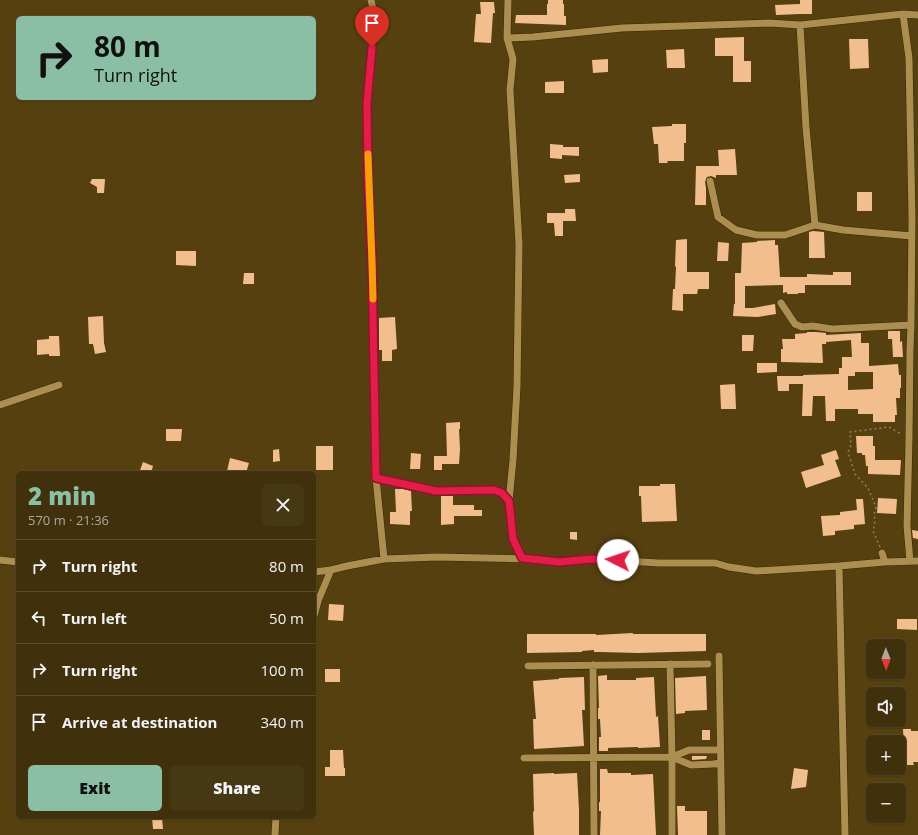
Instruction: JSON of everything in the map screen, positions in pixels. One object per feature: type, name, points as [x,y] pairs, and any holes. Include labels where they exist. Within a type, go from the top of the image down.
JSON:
[{"type":"street","points":[[371,0],[375,18],[367,104],[368,176],[372,262],[376,478],[384,559]]},
{"type":"street","points":[[508,0],[507,38],[513,59],[510,90],[519,244],[517,387],[509,501],[513,539],[522,558],[559,562],[591,559],[659,563],[715,563],[728,567],[756,571],[918,561]]},
{"type":"street","points":[[507,38],[534,37],[622,28],[769,23],[800,25],[903,14],[918,15]]},
{"type":"street","points":[[903,14],[909,58],[912,236],[907,526],[910,561]]},
{"type":"street","points":[[800,25],[806,127],[815,225]]},
{"type":"street","points":[[710,181],[718,217],[736,230],[757,235],[785,235],[815,225],[843,230],[912,236]]},
{"type":"street","points":[[781,303],[795,324],[802,327],[813,326],[832,329],[911,325]]},
{"type":"street","points":[[0,406],[59,385]]},
{"type":"street","points":[[376,478],[436,491],[494,490],[502,493],[509,501]]},
{"type":"street","points":[[882,553],[885,562]]},
{"type":"street","points":[[316,572],[384,559],[437,557],[531,559]]},
{"type":"street","points":[[0,560],[16,562]]},
{"type":"street","points":[[839,566],[845,835]]},
{"type":"street","points":[[316,608],[330,570]]},
{"type":"street","points":[[719,656],[722,835]]},
{"type":"street","points":[[670,664],[672,835]]},
{"type":"street","points":[[528,666],[708,664]]},
{"type":"street","points":[[594,665],[594,835]]},
{"type":"street","points":[[672,757],[689,750],[720,750]]},
{"type":"street","points":[[524,758],[672,757],[692,765],[721,763]]},
{"type":"street","points":[[275,835],[276,819]]},
{"type":"path","points":[[882,553],[873,531],[876,507],[868,488],[855,474],[848,452],[851,445],[850,432],[889,427],[909,439]]},
{"type":"building","points":[[548,0],[563,0],[566,25],[515,23],[516,15],[547,15]]},
{"type":"building","points":[[800,0],[812,0],[812,14],[776,15],[775,5],[800,4]]},
{"type":"building","points":[[480,2],[494,2],[495,13],[493,13],[491,43],[474,42],[476,14],[481,14]]},
{"type":"building","points":[[744,37],[744,61],[751,61],[751,82],[733,82],[733,56],[715,56],[715,38]]},
{"type":"building","points":[[849,39],[868,39],[869,68],[850,69]]},
{"type":"building","points":[[684,49],[685,68],[667,68],[666,50]]},
{"type":"building","points":[[608,59],[608,72],[593,73],[592,60]]},
{"type":"building","points":[[564,81],[564,93],[545,93],[545,82]]},
{"type":"building","points":[[672,124],[686,124],[684,161],[667,161],[668,163],[659,163],[658,144],[654,144],[652,127],[672,126]]},
{"type":"building","points":[[550,144],[563,145],[563,147],[579,147],[579,156],[562,155],[562,159],[550,158]]},
{"type":"building","points":[[735,149],[737,175],[716,175],[716,178],[711,176],[707,177],[705,182],[706,205],[695,205],[696,166],[719,166],[718,150]]},
{"type":"building","points":[[580,174],[580,182],[565,183],[564,175]]},
{"type":"building","points":[[92,179],[105,179],[104,193],[97,193],[97,187],[90,183]]},
{"type":"building","points":[[857,192],[872,192],[872,211],[857,211]]},
{"type":"building","points":[[565,209],[575,209],[576,221],[563,221],[563,236],[555,236],[554,223],[547,223],[547,213],[565,213]]},
{"type":"building","points":[[809,232],[824,232],[825,258],[809,258]]},
{"type":"building","points":[[687,239],[687,272],[709,272],[709,289],[698,289],[697,294],[683,294],[683,311],[672,310],[673,289],[675,289],[676,240]]},
{"type":"building","points":[[775,240],[775,245],[778,245],[780,277],[807,277],[807,274],[833,275],[833,272],[851,272],[851,285],[805,285],[805,293],[798,294],[787,294],[787,292],[783,293],[783,285],[745,286],[745,308],[775,304],[776,314],[758,317],[733,316],[735,304],[735,273],[741,273],[742,243]]},
{"type":"building","points":[[718,242],[729,243],[728,261],[717,261]]},
{"type":"building","points":[[176,251],[196,251],[196,266],[176,265]]},
{"type":"building","points":[[244,273],[254,273],[254,284],[243,284]]},
{"type":"building","points":[[103,316],[104,343],[106,352],[95,354],[93,344],[89,344],[88,317]]},
{"type":"building","points":[[395,317],[397,349],[392,350],[392,361],[382,361],[382,350],[379,350],[379,318]]},
{"type":"building","points":[[888,331],[900,331],[900,342],[902,341],[903,357],[893,357],[892,339],[888,339]]},
{"type":"building","points":[[826,333],[826,335],[861,333],[861,343],[869,343],[869,366],[898,364],[899,375],[901,375],[901,388],[900,398],[896,398],[897,415],[895,415],[895,422],[873,422],[873,414],[858,414],[858,409],[835,409],[835,421],[826,421],[825,396],[813,396],[812,416],[802,416],[803,384],[789,384],[789,391],[778,391],[777,376],[839,374],[839,368],[842,368],[842,357],[852,357],[851,340],[826,342],[826,344],[822,344],[823,363],[781,362],[781,349],[783,349],[782,339],[795,339],[795,334]],"holes":[[[855,372],[873,372],[873,389],[848,390],[848,376],[855,376]]]},
{"type":"building","points":[[742,335],[754,335],[753,351],[742,351]]},
{"type":"building","points":[[49,336],[59,336],[60,356],[49,356],[49,354],[37,355],[37,340],[49,339]]},
{"type":"building","points":[[757,363],[777,363],[777,372],[757,373]]},
{"type":"building","points":[[735,384],[736,409],[721,409],[720,385]]},
{"type":"building","points":[[460,422],[459,464],[442,464],[442,470],[434,470],[434,456],[447,456],[446,423]]},
{"type":"building","points":[[166,429],[182,429],[181,441],[166,441]]},
{"type":"building","points":[[856,436],[873,436],[875,460],[901,460],[900,475],[868,474],[868,466],[866,466],[865,455],[862,455],[862,453],[857,453]]},
{"type":"building","points":[[316,446],[333,446],[333,470],[316,470]]},
{"type":"building","points":[[279,449],[280,461],[273,462],[273,450]]},
{"type":"building","points":[[836,450],[839,459],[835,460],[841,476],[806,488],[801,472],[824,465],[821,455]]},
{"type":"building","points":[[411,453],[421,454],[420,469],[410,469]]},
{"type":"building","points":[[230,458],[249,463],[247,471],[227,471]]},
{"type":"building","points":[[143,462],[153,466],[152,471],[140,471]]},
{"type":"building","points":[[660,484],[675,484],[677,521],[642,522],[639,486],[660,486]]},
{"type":"building","points":[[395,489],[411,491],[412,511],[410,511],[410,525],[390,524],[390,512],[396,512]]},
{"type":"building","points":[[441,496],[453,496],[453,505],[474,505],[474,510],[482,510],[482,516],[454,516],[454,524],[441,525]]},
{"type":"building","points":[[878,498],[897,499],[896,514],[877,513]]},
{"type":"building","points":[[856,499],[863,499],[865,524],[854,525],[854,529],[835,531],[835,535],[823,536],[821,516],[840,515],[840,512],[857,510]]},
{"type":"building","points":[[912,530],[918,531],[918,539],[913,538]]},
{"type":"building","points":[[570,532],[577,532],[577,540],[570,539]]},
{"type":"building","points":[[329,604],[344,605],[343,621],[328,620]]},
{"type":"building","points":[[897,619],[917,619],[917,630],[897,629]]},
{"type":"building","points":[[633,633],[706,634],[706,651],[638,653],[594,652],[594,650],[582,652],[527,653],[527,634],[596,635]]},
{"type":"building","points":[[325,669],[340,669],[340,682],[325,682]]},
{"type":"building","points":[[607,675],[607,680],[636,680],[636,678],[654,677],[656,717],[658,716],[660,747],[608,748],[608,751],[599,751],[599,737],[601,737],[600,719],[598,719],[598,676]]},
{"type":"building","points":[[706,676],[707,710],[685,711],[685,713],[676,714],[675,678]]},
{"type":"building","points":[[584,677],[585,710],[582,710],[584,746],[534,749],[533,719],[536,719],[533,681]]},
{"type":"building","points":[[903,729],[918,731],[918,762],[913,762],[914,765],[906,765],[906,735],[903,735]]},
{"type":"building","points":[[702,730],[710,730],[710,740],[702,740]]},
{"type":"building","points":[[330,750],[343,750],[345,776],[325,776],[325,767],[330,767]]},
{"type":"building","points":[[692,756],[707,756],[706,759],[692,760]]},
{"type":"building","points":[[794,768],[808,770],[806,787],[791,789]]},
{"type":"building","points":[[600,769],[607,769],[608,773],[631,773],[631,775],[653,774],[656,835],[600,835]]},
{"type":"building","points":[[577,773],[579,835],[534,835],[533,774]]},
{"type":"building","points":[[677,806],[685,806],[685,811],[707,811],[707,835],[678,835]]},
{"type":"building","points":[[152,819],[162,819],[163,829],[153,829]]},
{"type":"slow traffic","points":[[368,154],[373,299]]},
{"type":"route","points":[[372,47],[367,104],[376,478],[436,491],[494,490],[502,493],[509,501],[513,539],[522,558],[559,562],[591,559],[618,560]]}]
